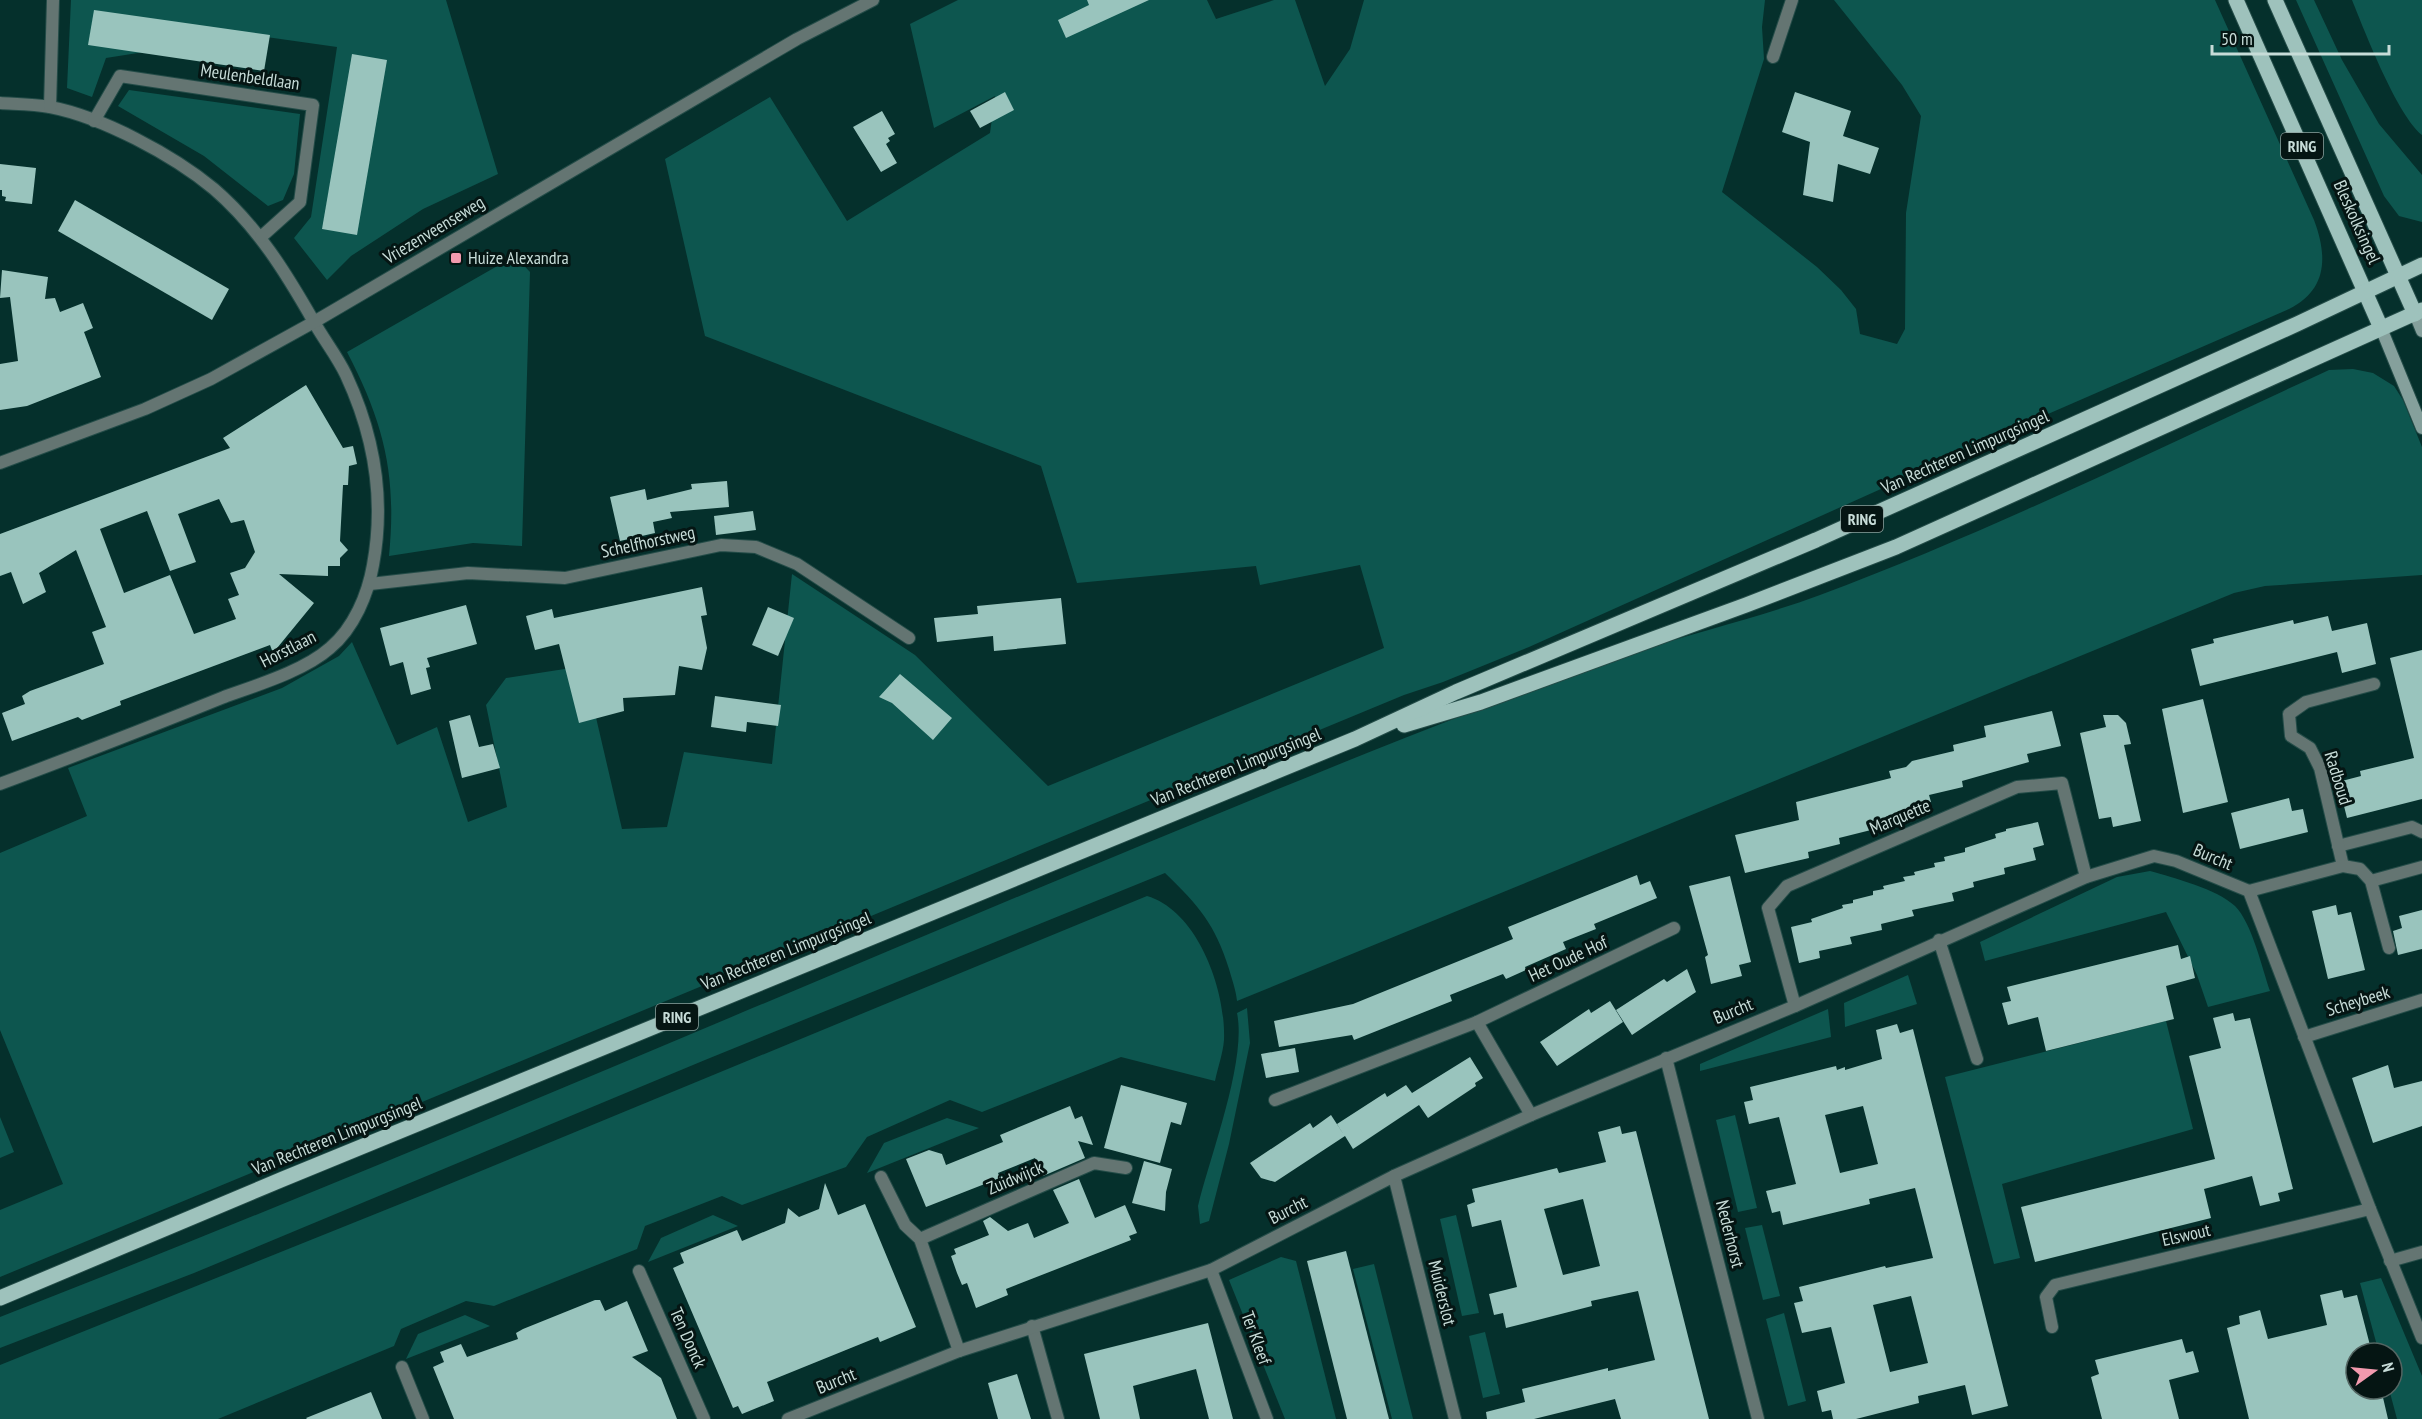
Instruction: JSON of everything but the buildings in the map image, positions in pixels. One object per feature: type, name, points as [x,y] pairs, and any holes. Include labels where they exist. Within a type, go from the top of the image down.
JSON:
[{"type":"main road","name":"Bleskolksingel","points":[[2236,0],[2381,328]]},
{"type":"main road","name":"Bleskolksingel","points":[[2275,0],[2398,275],[2418,312]]},
{"type":"main road","name":"Van Rechteren Limpurgsingel","points":[[0,1298],[294,1174],[1356,739],[1456,692],[1827,535],[2422,265]]},
{"type":"main road","name":"Van Rechteren Limpurgsingel","points":[[1356,739],[1481,702],[1736,609],[1896,547],[2418,312]]},
{"type":"street","points":[[50,107],[53,0]]},
{"type":"street","name":"Vriezenveenseweg","points":[[0,463],[145,409],[210,379],[314,322],[797,39],[873,0]]},
{"type":"street","points":[[1773,57],[1792,0]]},
{"type":"street","name":"Meulenbeldlaan","points":[[94,121],[120,76],[313,105],[300,202],[261,237]]},
{"type":"street","points":[[0,103],[50,107],[94,121],[169,159],[213,189],[261,237],[292,282],[314,322]]},
{"type":"street","points":[[2418,312],[2422,331]]},
{"type":"street","name":"Horstlaan","points":[[0,784],[278,676],[331,648],[357,612],[370,584],[377,542],[377,487],[372,450],[362,414],[345,373],[314,322]]},
{"type":"street","points":[[2381,328],[2422,428]]},
{"type":"street","name":"Schelfhorstweg","points":[[370,584],[468,573],[565,578],[721,545],[756,547],[796,564],[909,638]]},
{"type":"street","name":"Radboud","points":[[2343,866],[2320,768],[2310,748],[2291,735],[2289,714],[2306,702],[2374,684]]},
{"type":"street","name":"Marquette","points":[[1795,1006],[1768,908],[1787,886],[2017,787],[2062,783],[2086,878]]},
{"type":"street","points":[[2338,846],[2412,827],[2422,832]]},
{"type":"street","name":"Burcht","points":[[788,1419],[959,1351],[1211,1270],[1394,1176],[1531,1115],[1795,1006],[1939,940],[2086,878],[2154,856],[2176,861],[2249,891]]},
{"type":"street","points":[[2389,948],[2371,881],[2360,869],[2343,866],[2249,891],[2390,1261],[2422,1338]]},
{"type":"street","points":[[2371,881],[2422,867]]},
{"type":"street","name":"Het Oude Hof","points":[[1275,1100],[1477,1022],[1674,928]]},
{"type":"street","points":[[1939,940],[1977,1059]]},
{"type":"street","name":"Scheybeek","points":[[2304,1036],[2422,1000]]},
{"type":"street","points":[[1477,1022],[1531,1115]]},
{"type":"street","name":"Nederhorst","points":[[1666,1058],[1758,1419]]},
{"type":"street","name":"Zuidwijck","points":[[920,1239],[1094,1163],[1126,1168]]},
{"type":"street","name":"Muiderslot","points":[[1394,1176],[1455,1419]]},
{"type":"street","points":[[881,1178],[905,1225],[920,1239],[959,1351]]},
{"type":"street","name":"Elswout","points":[[2052,1327],[2046,1297],[2055,1285],[2370,1209]]},
{"type":"street","points":[[2390,1261],[2422,1252]]},
{"type":"street","name":"Ter Kleef","points":[[1211,1270],[1267,1419]]},
{"type":"street","name":"Ten Donck","points":[[639,1271],[704,1419]]},
{"type":"street","points":[[1032,1326],[1058,1419]]},
{"type":"street","points":[[402,1367],[423,1419]]},
{"type":"green space","points":[[71,0],[446,0],[498,174],[423,209],[351,256],[327,280],[294,238],[311,217],[337,47],[252,35],[106,58],[92,97],[67,88]]},
{"type":"green space","points":[[958,0],[1207,0],[1216,19],[1274,0],[1295,0],[1325,86],[1350,49],[1364,0],[1765,0],[1762,27],[1764,59],[1722,192],[1817,267],[1841,290],[1856,309],[1860,334],[1897,344],[1905,329],[1906,213],[1921,116],[1902,85],[1834,0],[2215,0],[2314,220],[2321,247],[2321,271],[2311,292],[2289,309],[2048,414],[1529,647],[1443,682],[1404,695],[0,1277],[0,1210],[63,1184],[0,1030],[0,853],[87,816],[68,768],[282,688],[339,656],[352,642],[397,745],[437,727],[468,822],[507,807],[486,705],[506,678],[584,666],[622,829],[667,827],[684,752],[772,764],[792,574],[915,655],[1048,786],[1384,648],[1360,565],[1260,585],[1256,566],[1077,583],[1041,466],[705,336],[665,159],[770,97],[847,221],[990,133],[995,96],[934,128],[910,24]]},
{"type":"green space","points":[[2296,0],[2314,0],[2342,60],[2379,124],[2422,175],[2422,222],[2399,216],[2384,196]]},
{"type":"green space","points":[[2352,0],[2422,0],[2422,135],[2412,125],[2392,92]]},
{"type":"green space","points":[[129,90],[300,114],[294,174],[283,200],[268,206],[204,156],[118,106]]},
{"type":"green space","points":[[515,256],[530,272],[522,546],[473,543],[389,556],[391,500],[385,450],[370,402],[347,352]]},
{"type":"green space","points":[[2353,369],[2373,373],[2394,386],[2403,400],[2422,447],[2422,575],[2265,586],[2234,593],[1237,1001],[1224,953],[1212,928],[1205,916],[1165,873],[705,1060],[194,1273],[0,1348],[0,1317],[343,1179],[1367,753],[1502,700],[1605,663],[1798,603],[1885,570],[2013,516],[2329,370]]},
{"type":"green space","points":[[2150,871],[2207,889],[2235,906],[2247,923],[2270,991],[2208,1007],[2197,975],[2166,912],[1985,961],[1980,942],[2117,877]]},
{"type":"green space","points":[[1147,896],[1165,904],[1181,918],[1194,935],[1214,976],[1220,999],[1224,1040],[1215,1081],[1121,1057],[982,1112],[950,1100],[867,1137],[846,1167],[742,1205],[722,1196],[645,1226],[637,1249],[494,1306],[466,1301],[401,1329],[394,1346],[218,1419],[0,1419],[0,1365],[430,1192]]},
{"type":"green space","points":[[1908,975],[1917,1004],[1845,1027],[1844,1003]]},
{"type":"green space","points":[[1247,1008],[1250,1043],[1229,1144],[1209,1221],[1200,1224],[1198,1206],[1226,1109],[1237,1056],[1239,1033],[1237,1013]]},
{"type":"green space","points":[[1828,1009],[1831,1037],[1700,1071],[1700,1064]]},
{"type":"green space","points":[[2166,1021],[2193,1129],[2002,1184],[2020,1258],[1994,1264],[1945,1077]]},
{"type":"green space","points":[[1735,1115],[1757,1208],[1738,1212],[1716,1120]]},
{"type":"green space","points":[[0,1117],[14,1152],[0,1158]]},
{"type":"green space","points":[[947,1118],[979,1128],[867,1173],[884,1143]]},
{"type":"green space","points":[[713,1215],[738,1226],[648,1262],[661,1238]]},
{"type":"green space","points":[[1456,1215],[1479,1313],[1462,1316],[1440,1219]]},
{"type":"green space","points":[[1762,1225],[1780,1296],[1763,1300],[1745,1228]]},
{"type":"green space","points":[[1281,1257],[1296,1261],[1336,1419],[1285,1419],[1229,1280]]},
{"type":"green space","points":[[1374,1264],[1413,1419],[1392,1419],[1353,1269]]},
{"type":"green space","points":[[2381,1278],[2422,1376],[2422,1419],[2397,1419],[2392,1401],[2404,1401],[2404,1341],[2376,1341],[2360,1283]]},
{"type":"green space","points":[[1784,1313],[1806,1401],[1788,1406],[1766,1319]]},
{"type":"green space","points":[[465,1315],[490,1326],[406,1359],[418,1334]]},
{"type":"green space","points":[[1485,1332],[1500,1394],[1483,1398],[1469,1336]]},
{"type":"place","name":"Huize Alexandra","points":[[456,258]]}]
